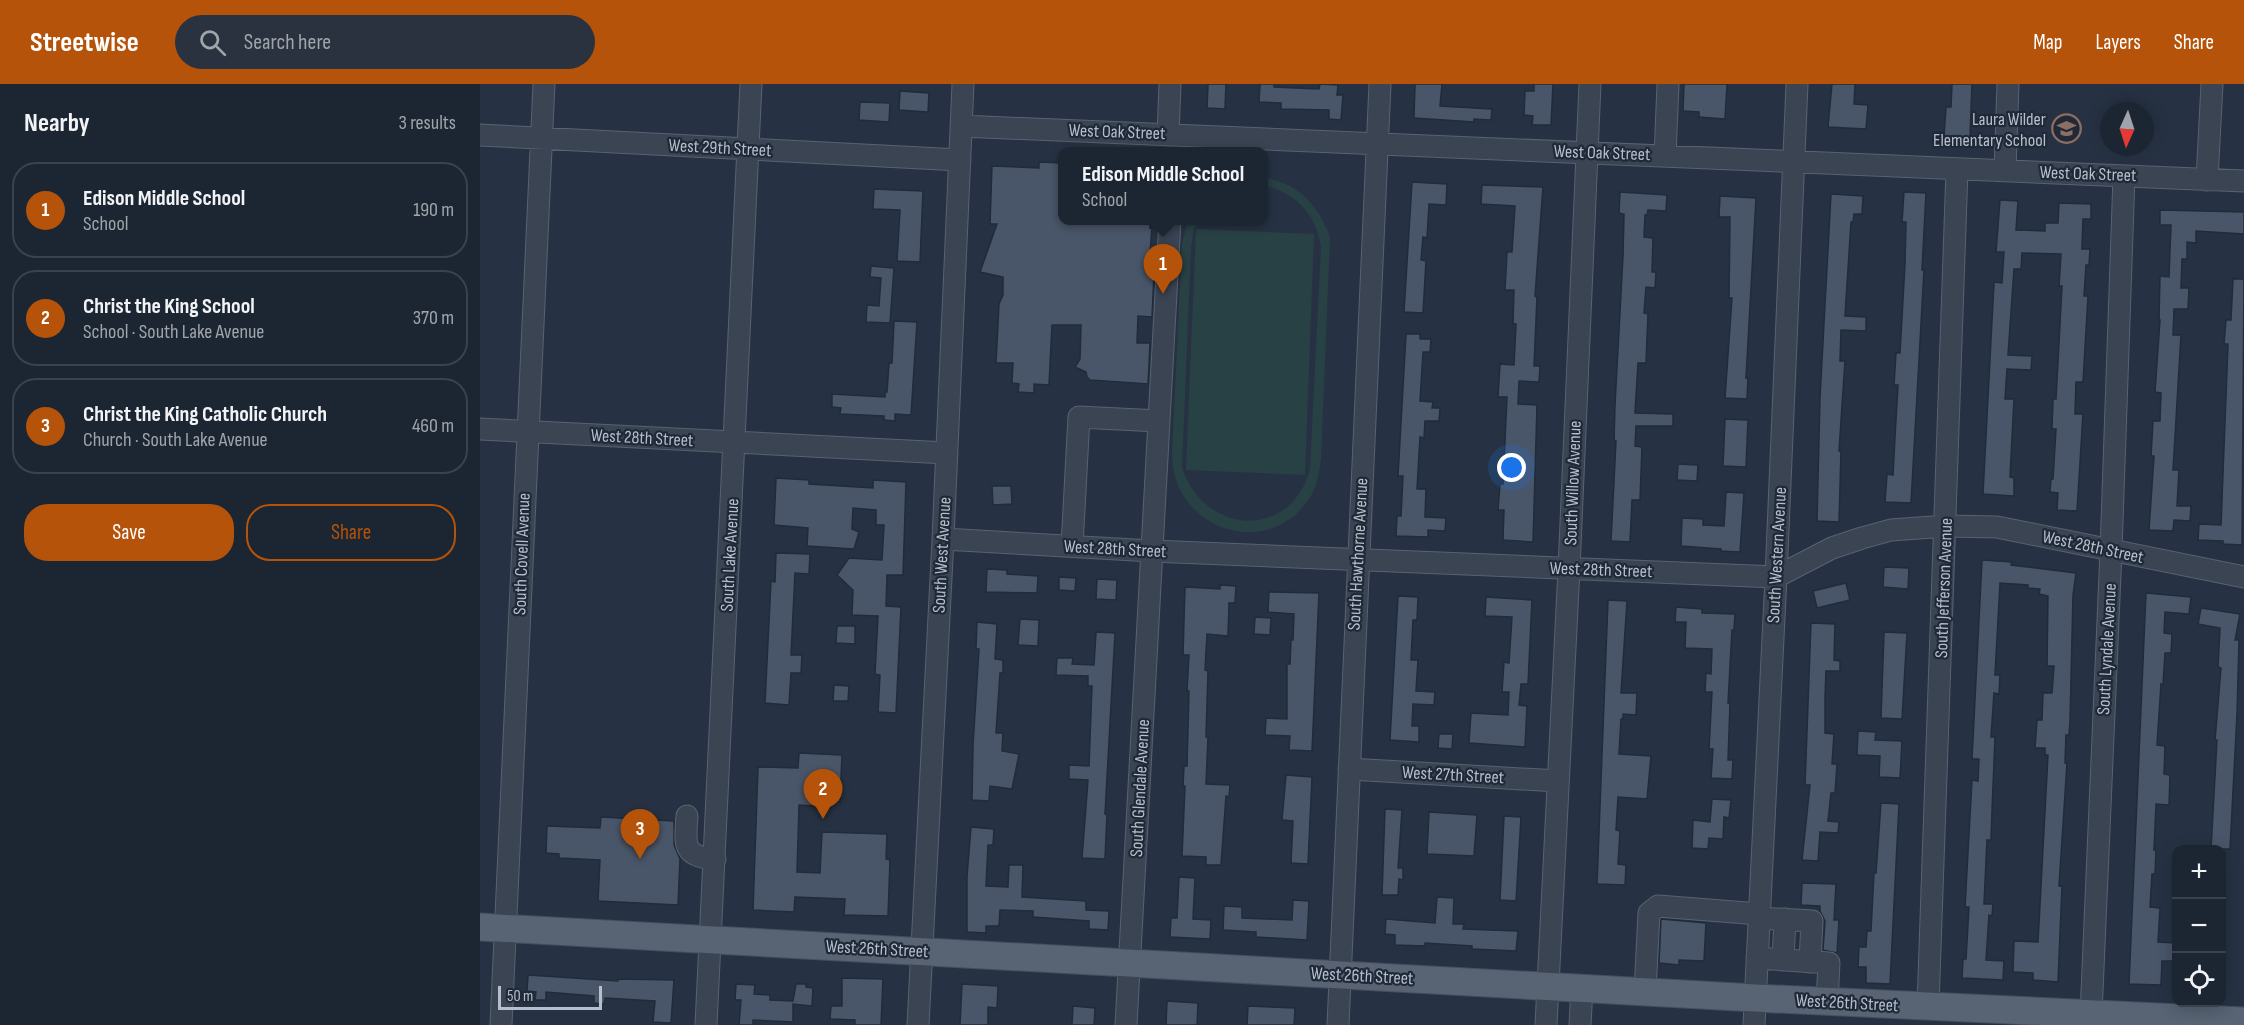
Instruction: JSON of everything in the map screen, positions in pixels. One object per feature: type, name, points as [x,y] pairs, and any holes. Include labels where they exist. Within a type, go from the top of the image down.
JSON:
[{"type":"main road","name":"West 26th Street","points":[[493,928],[1827,1002],[2244,1022]]},
{"type":"street","name":"South Covell Avenue","points":[[501,1025],[493,928],[528,432],[544,84]]},
{"type":"street","name":"South Lake Avenue","points":[[706,1025],[751,84]]},
{"type":"street","name":"South West Avenue","points":[[918,1025],[963,84]]},
{"type":"street","points":[[1168,135],[1170,84]]},
{"type":"street","name":"South Hawthorne Avenue","points":[[1338,1025],[1380,84]]},
{"type":"street","name":"South Willow Avenue","points":[[1546,1025],[1590,84]]},
{"type":"street","points":[[1665,156],[1668,84]]},
{"type":"street","name":"South Western Avenue","points":[[1754,1025],[1797,84]]},
{"type":"street","points":[[2005,171],[2008,84]]},
{"type":"street","points":[[2207,180],[2212,84]]},
{"type":"street","name":"West Oak Street","points":[[961,126],[2244,181]]},
{"type":"street","name":"West 29th Street","points":[[480,135],[960,160]]},
{"type":"street","name":"South Jefferson Avenue","points":[[1928,1006],[1957,169]]},
{"type":"street","name":"South Lyndale Avenue","points":[[2091,1015],[2124,176]]},
{"type":"street","name":"South Glendale Avenue","points":[[1126,1025],[1170,225]]},
{"type":"street","points":[[1072,546],[1079,417],[1159,421]]},
{"type":"street","name":"West 28th Street","points":[[480,429],[947,453]]},
{"type":"street","name":"West 28th Street","points":[[943,539],[1152,551],[1776,577],[1832,548],[1891,530],[1946,526],[1997,527],[2244,577]]},
{"type":"street","name":"West 27th Street","points":[[1349,769],[1558,781]]},
{"type":"street","points":[[687,816],[686,838],[690,850],[697,857],[715,859]]},
{"type":"street","points":[[1645,992],[1649,912],[1658,906],[1812,921],[1810,962]]},
{"type":"street","points":[[1783,960],[1785,920]]},
{"type":"street","points":[[1757,958],[1828,963],[1827,1002]]},
{"type":"street","points":[[1580,1025],[1582,988]]},
{"type":"green space","points":[[1268,179],[1297,190],[1313,206],[1330,237],[1321,459],[1312,494],[1291,518],[1270,529],[1247,532],[1224,528],[1204,518],[1187,501],[1176,479],[1172,453],[1182,243],[1187,225],[1196,225],[1191,248],[1182,468],[1194,491],[1210,507],[1228,517],[1248,521],[1268,518],[1286,508],[1300,492],[1310,469],[1321,247],[1314,225],[1303,207],[1275,189],[1268,187]]},
{"type":"green space","points":[[1196,229],[1314,234],[1305,475],[1186,470]]},
{"type":"building","points":[[1208,84],[1226,84],[1225,109],[1207,108]]},
{"type":"building","points":[[1260,84],[1274,84],[1274,87],[1319,89],[1320,84],[1338,85],[1337,95],[1343,95],[1341,120],[1329,119],[1329,110],[1281,109],[1281,103],[1259,102]]},
{"type":"building","points":[[1415,84],[1442,84],[1440,106],[1492,109],[1491,120],[1474,119],[1474,122],[1414,118]]},
{"type":"building","points":[[1534,84],[1553,84],[1551,125],[1532,125],[1533,116],[1524,115],[1525,91],[1534,91]]},
{"type":"building","points":[[1684,84],[1727,84],[1725,119],[1699,117],[1699,112],[1683,111]]},
{"type":"building","points":[[1832,84],[1855,84],[1854,104],[1868,105],[1866,129],[1828,127]]},
{"type":"building","points":[[1952,84],[1972,84],[1970,137],[1944,136],[1946,107],[1951,107]]},
{"type":"building","points":[[900,91],[929,93],[928,112],[899,110]]},
{"type":"building","points":[[860,102],[890,103],[889,122],[859,120]]},
{"type":"building","points":[[1039,162],[1058,163],[1058,225],[1150,225],[1150,228],[1152,227],[1150,254],[1155,254],[1152,317],[1138,316],[1137,343],[1150,343],[1148,384],[1090,380],[1086,372],[1075,367],[1080,359],[1081,325],[1052,325],[1049,385],[1034,384],[1034,393],[1018,392],[1019,384],[1012,383],[1013,363],[996,363],[1003,277],[980,272],[997,224],[990,224],[992,166],[1039,168]]},
{"type":"building","points":[[1412,182],[1447,184],[1446,205],[1429,204],[1427,238],[1423,237],[1421,260],[1426,261],[1423,313],[1404,312]]},
{"type":"building","points":[[1482,185],[1543,187],[1535,296],[1537,297],[1534,366],[1540,366],[1539,382],[1519,381],[1518,404],[1537,405],[1533,542],[1503,540],[1504,510],[1498,510],[1500,484],[1503,484],[1507,397],[1498,397],[1500,364],[1514,365],[1516,324],[1513,324],[1514,290],[1505,290],[1507,252],[1512,252],[1515,206],[1481,204]]},
{"type":"building","points":[[874,189],[923,191],[920,262],[897,261],[900,210],[873,209]]},
{"type":"building","points":[[1620,192],[1667,195],[1666,211],[1648,210],[1645,215],[1644,237],[1653,238],[1652,272],[1656,272],[1655,288],[1646,287],[1644,313],[1648,314],[1646,363],[1638,363],[1635,413],[1673,414],[1673,426],[1636,426],[1635,446],[1642,447],[1640,500],[1632,500],[1630,542],[1611,541],[1623,256],[1624,214],[1619,213]]},
{"type":"building","points":[[1904,192],[1926,193],[1911,503],[1885,502],[1887,474],[1893,475],[1898,385],[1894,385],[1896,353],[1900,353],[1905,264],[1906,222],[1902,222]]},
{"type":"building","points":[[1831,194],[1863,196],[1862,214],[1854,214],[1853,222],[1851,222],[1845,316],[1866,317],[1866,331],[1841,330],[1840,361],[1845,361],[1839,451],[1841,451],[1839,522],[1817,521],[1820,397]]},
{"type":"building","points":[[1720,196],[1756,198],[1746,378],[1748,378],[1747,399],[1725,398],[1732,298],[1729,298],[1730,217],[1719,217]]},
{"type":"building","points":[[2000,200],[2018,201],[2016,230],[2045,231],[2045,223],[2058,223],[2059,203],[2091,204],[2091,219],[2083,219],[2082,249],[2090,249],[2089,265],[2086,265],[2084,296],[2088,296],[2083,382],[2076,382],[2075,414],[2083,414],[2077,511],[2057,510],[2058,493],[2050,492],[2056,429],[2052,429],[2053,399],[2056,399],[2062,286],[2059,286],[2061,254],[2022,253],[2021,269],[2014,269],[2008,355],[2032,356],[2031,370],[2007,369],[2005,399],[2014,399],[2010,477],[2014,478],[2014,496],[1983,494],[1994,282],[2002,283],[2004,252],[1996,252]]},
{"type":"building","points":[[2160,210],[2244,212],[2244,234],[2196,231],[2196,243],[2187,242],[2187,259],[2182,259],[2181,288],[2189,288],[2188,309],[2174,309],[2173,335],[2181,335],[2173,470],[2179,470],[2177,506],[2191,506],[2190,521],[2174,520],[2173,531],[2149,530],[2154,456],[2151,456],[2153,421],[2160,421],[2161,393],[2155,392],[2160,320],[2160,276],[2169,277],[2171,225],[2160,225]]},
{"type":"building","points":[[871,266],[894,268],[890,323],[866,322],[867,305],[879,306],[881,278],[870,277]]},
{"type":"building","points":[[2233,279],[2244,279],[2242,545],[2223,544],[2223,541],[2198,540],[2199,524],[2221,525],[2228,344],[2224,344],[2226,320],[2231,320]]},
{"type":"building","points":[[894,321],[917,322],[911,415],[895,414],[895,421],[884,420],[884,416],[840,414],[841,408],[832,407],[832,394],[885,397],[889,363],[892,363]]},
{"type":"building","points":[[1406,334],[1420,334],[1420,339],[1431,339],[1430,352],[1423,352],[1420,401],[1433,402],[1432,408],[1440,408],[1439,421],[1425,421],[1424,438],[1420,437],[1417,489],[1426,489],[1425,517],[1446,518],[1445,531],[1428,530],[1428,537],[1396,536],[1397,516],[1401,516],[1403,476],[1398,476]]},
{"type":"building","points":[[1725,419],[1748,420],[1746,467],[1723,466]]},
{"type":"building","points":[[1678,464],[1698,465],[1697,481],[1677,480]]},
{"type":"building","points":[[776,478],[809,480],[809,484],[873,488],[873,480],[906,482],[903,575],[887,575],[886,606],[901,607],[896,713],[878,712],[880,675],[875,674],[878,616],[852,615],[853,590],[837,575],[849,558],[882,560],[884,525],[876,525],[876,510],[853,508],[852,529],[859,532],[854,549],[807,546],[808,528],[774,525]]},
{"type":"building","points":[[992,486],[1011,486],[1012,504],[993,505]]},
{"type":"building","points":[[1726,492],[1744,493],[1740,552],[1681,546],[1682,518],[1703,519],[1703,525],[1724,526]]},
{"type":"building","points":[[776,553],[810,554],[809,574],[795,573],[791,655],[802,655],[801,673],[791,673],[789,705],[765,703],[771,581],[775,582]]},
{"type":"building","points":[[1982,560],[2012,562],[2011,565],[2076,573],[2073,595],[2070,722],[2069,735],[2066,735],[2065,763],[2067,763],[2059,886],[2062,886],[2058,982],[2033,980],[2033,973],[2013,972],[2014,941],[2038,942],[2048,755],[2045,755],[2045,748],[2035,748],[2037,720],[2042,720],[2043,693],[2052,693],[2054,666],[2047,666],[2048,596],[2039,594],[2040,589],[2028,588],[2028,585],[2000,583],[1995,675],[2000,675],[1999,694],[1994,693],[1991,737],[1995,737],[1991,840],[1987,840],[1984,904],[1993,904],[1992,916],[1989,915],[1986,960],[2004,961],[2003,980],[1962,978],[1963,959],[1966,959],[1969,907],[1965,907],[1972,780],[1978,781],[1979,759],[1972,759]]},
{"type":"building","points":[[1884,567],[1909,568],[1908,589],[1883,587]]},
{"type":"building","points":[[987,569],[1007,570],[1007,574],[1038,576],[1037,593],[986,592]]},
{"type":"building","points":[[1059,577],[1076,578],[1075,591],[1059,590]]},
{"type":"building","points":[[1097,579],[1117,580],[1116,600],[1096,599]]},
{"type":"building","points":[[1846,583],[1850,600],[1817,608],[1813,591]]},
{"type":"building","points":[[1220,585],[1236,586],[1235,603],[1229,603],[1228,636],[1207,634],[1206,784],[1230,785],[1229,797],[1226,796],[1221,865],[1206,865],[1206,857],[1182,856],[1185,786],[1183,786],[1184,766],[1187,766],[1189,691],[1187,691],[1189,655],[1183,655],[1185,587],[1220,589]]},
{"type":"building","points":[[1269,592],[1319,593],[1312,751],[1289,750],[1290,736],[1265,735],[1266,718],[1287,719],[1287,664],[1290,664],[1294,614],[1268,612]]},
{"type":"building","points":[[2146,593],[2191,597],[2189,614],[2165,612],[2164,633],[2172,634],[2171,653],[2165,653],[2157,745],[2165,746],[2164,774],[2170,775],[2169,805],[2156,804],[2155,874],[2152,874],[2150,907],[2160,908],[2158,942],[2172,943],[2172,961],[2162,961],[2161,985],[2129,984]]},
{"type":"building","points":[[1398,596],[1418,597],[1417,620],[1413,620],[1411,660],[1418,660],[1416,691],[1435,692],[1434,705],[1413,704],[1412,726],[1419,726],[1419,742],[1390,740]]},
{"type":"building","points":[[1486,597],[1532,600],[1528,684],[1521,684],[1519,705],[1527,706],[1525,747],[1469,743],[1471,713],[1508,715],[1509,692],[1502,692],[1504,662],[1509,663],[1512,617],[1485,616]]},
{"type":"building","points":[[1608,600],[1627,601],[1621,693],[1637,693],[1636,715],[1623,714],[1623,719],[1621,719],[1619,754],[1651,756],[1647,799],[1618,797],[1616,830],[1620,831],[1618,864],[1626,865],[1625,885],[1597,884]]},
{"type":"building","points":[[1676,607],[1702,609],[1702,613],[1735,614],[1728,703],[1730,703],[1728,760],[1733,760],[1732,779],[1711,778],[1713,749],[1709,749],[1712,692],[1705,692],[1706,673],[1711,674],[1712,649],[1685,648],[1686,622],[1675,622]]},
{"type":"building","points":[[2201,608],[2240,614],[2235,640],[2239,640],[2230,849],[2226,849],[2226,845],[2211,845],[2217,740],[2215,740],[2221,668],[2218,667],[2220,628],[2198,624]]},
{"type":"building","points":[[1255,617],[1271,618],[1270,635],[1254,634]]},
{"type":"building","points":[[1020,619],[1039,620],[1038,646],[1018,645]]},
{"type":"building","points":[[977,622],[997,624],[995,659],[1003,660],[1003,673],[1000,673],[996,733],[1003,733],[1002,751],[1019,754],[1012,789],[990,786],[989,801],[972,800],[979,649],[976,649]]},
{"type":"building","points":[[1811,623],[1835,624],[1834,660],[1840,661],[1840,671],[1826,671],[1825,698],[1825,733],[1834,734],[1832,764],[1837,764],[1835,793],[1831,793],[1828,821],[1839,822],[1838,833],[1820,832],[1818,861],[1802,860],[1810,785],[1805,785]]},
{"type":"building","points":[[837,626],[855,626],[855,644],[836,643]]},
{"type":"building","points":[[1096,632],[1115,633],[1105,814],[1107,815],[1105,859],[1082,858],[1088,780],[1069,779],[1069,765],[1089,766],[1092,686],[1088,686],[1088,676],[1056,675],[1057,658],[1073,658],[1072,664],[1094,665]]},
{"type":"building","points":[[1884,632],[1907,633],[1902,719],[1881,718]]},
{"type":"building","points":[[834,685],[849,686],[848,701],[833,701]]},
{"type":"building","points":[[1858,731],[1876,732],[1875,740],[1902,741],[1900,778],[1879,777],[1880,756],[1857,755]]},
{"type":"building","points":[[1439,734],[1453,734],[1452,749],[1438,748]]},
{"type":"building","points":[[799,753],[842,755],[840,802],[814,801],[814,806],[799,805],[797,872],[820,873],[822,832],[887,834],[886,859],[890,860],[888,916],[844,915],[845,899],[795,897],[794,912],[753,910],[758,767],[798,768]]},
{"type":"building","points":[[1286,775],[1312,777],[1308,864],[1291,863],[1293,821],[1282,820]]},
{"type":"building","points":[[1712,799],[1731,800],[1729,818],[1724,817],[1723,839],[1709,838],[1708,849],[1692,848],[1693,820],[1710,822]]},
{"type":"building","points":[[1881,803],[1899,804],[1890,984],[1866,983],[1866,967],[1858,967],[1859,947],[1866,947],[1867,931],[1871,931]]},
{"type":"building","points":[[1385,809],[1402,810],[1398,868],[1403,868],[1403,880],[1399,879],[1398,895],[1382,895]]},
{"type":"building","points":[[1429,812],[1477,815],[1474,856],[1427,854]]},
{"type":"building","points":[[1504,816],[1521,817],[1516,901],[1500,900]]},
{"type":"building","points":[[601,817],[674,821],[674,845],[680,859],[678,905],[598,901],[600,860],[559,858],[559,854],[546,853],[547,826],[600,828]]},
{"type":"building","points":[[971,827],[994,829],[993,845],[988,845],[986,886],[1008,887],[1009,865],[1023,865],[1022,897],[1086,901],[1086,910],[1109,911],[1108,930],[1089,929],[1089,921],[1033,917],[1033,911],[1000,910],[999,926],[986,926],[986,933],[967,932],[967,876]]},
{"type":"building","points":[[1179,877],[1195,878],[1193,919],[1211,920],[1210,939],[1170,937],[1171,918],[1177,918]]},
{"type":"building","points":[[1802,883],[1836,884],[1834,920],[1839,920],[1837,953],[1823,950],[1825,921],[1820,906],[1801,905]]},
{"type":"building","points":[[1437,897],[1454,898],[1453,924],[1464,924],[1463,929],[1518,931],[1516,951],[1472,949],[1472,946],[1425,943],[1425,946],[1395,945],[1395,935],[1385,934],[1386,919],[1435,923]]},
{"type":"building","points":[[1293,900],[1309,901],[1307,940],[1256,937],[1256,932],[1223,930],[1224,906],[1242,907],[1242,918],[1292,920]]},
{"type":"building","points":[[1661,919],[1706,923],[1704,961],[1679,960],[1679,965],[1659,963]]},
{"type":"building","points":[[528,975],[618,981],[618,979],[674,980],[671,1023],[653,1022],[655,1001],[605,998],[604,1004],[594,1003],[594,996],[546,992],[546,1000],[535,1000],[536,992],[527,991]]},
{"type":"building","points":[[842,978],[883,979],[881,1025],[855,1025],[855,1020],[830,1019],[831,1006],[842,1006]]},
{"type":"building","points":[[736,984],[755,985],[754,994],[770,995],[770,1000],[793,1001],[796,984],[806,984],[806,987],[813,988],[812,1006],[793,1004],[793,1022],[753,1020],[753,1025],[739,1025],[741,1000],[735,1000]]},
{"type":"building","points":[[962,984],[998,986],[997,1008],[988,1007],[988,1025],[960,1025]]},
{"type":"building","points":[[1167,1001],[1198,1003],[1197,1025],[1166,1025]]},
{"type":"building","points":[[1073,1006],[1095,1008],[1094,1025],[1072,1025]]},
{"type":"building","points":[[1248,1006],[1295,1008],[1294,1025],[1247,1025]]},
{"type":"place","name":"Laura Wilder Elementary School","points":[[2067,129]]},
{"type":"place","name":"Edison Middle School","points":[[1163,294]]},
{"type":"place","name":"Christ the King School","points":[[823,819]]},
{"type":"place","name":"Christ the King Catholic Church","points":[[640,859]]}]
